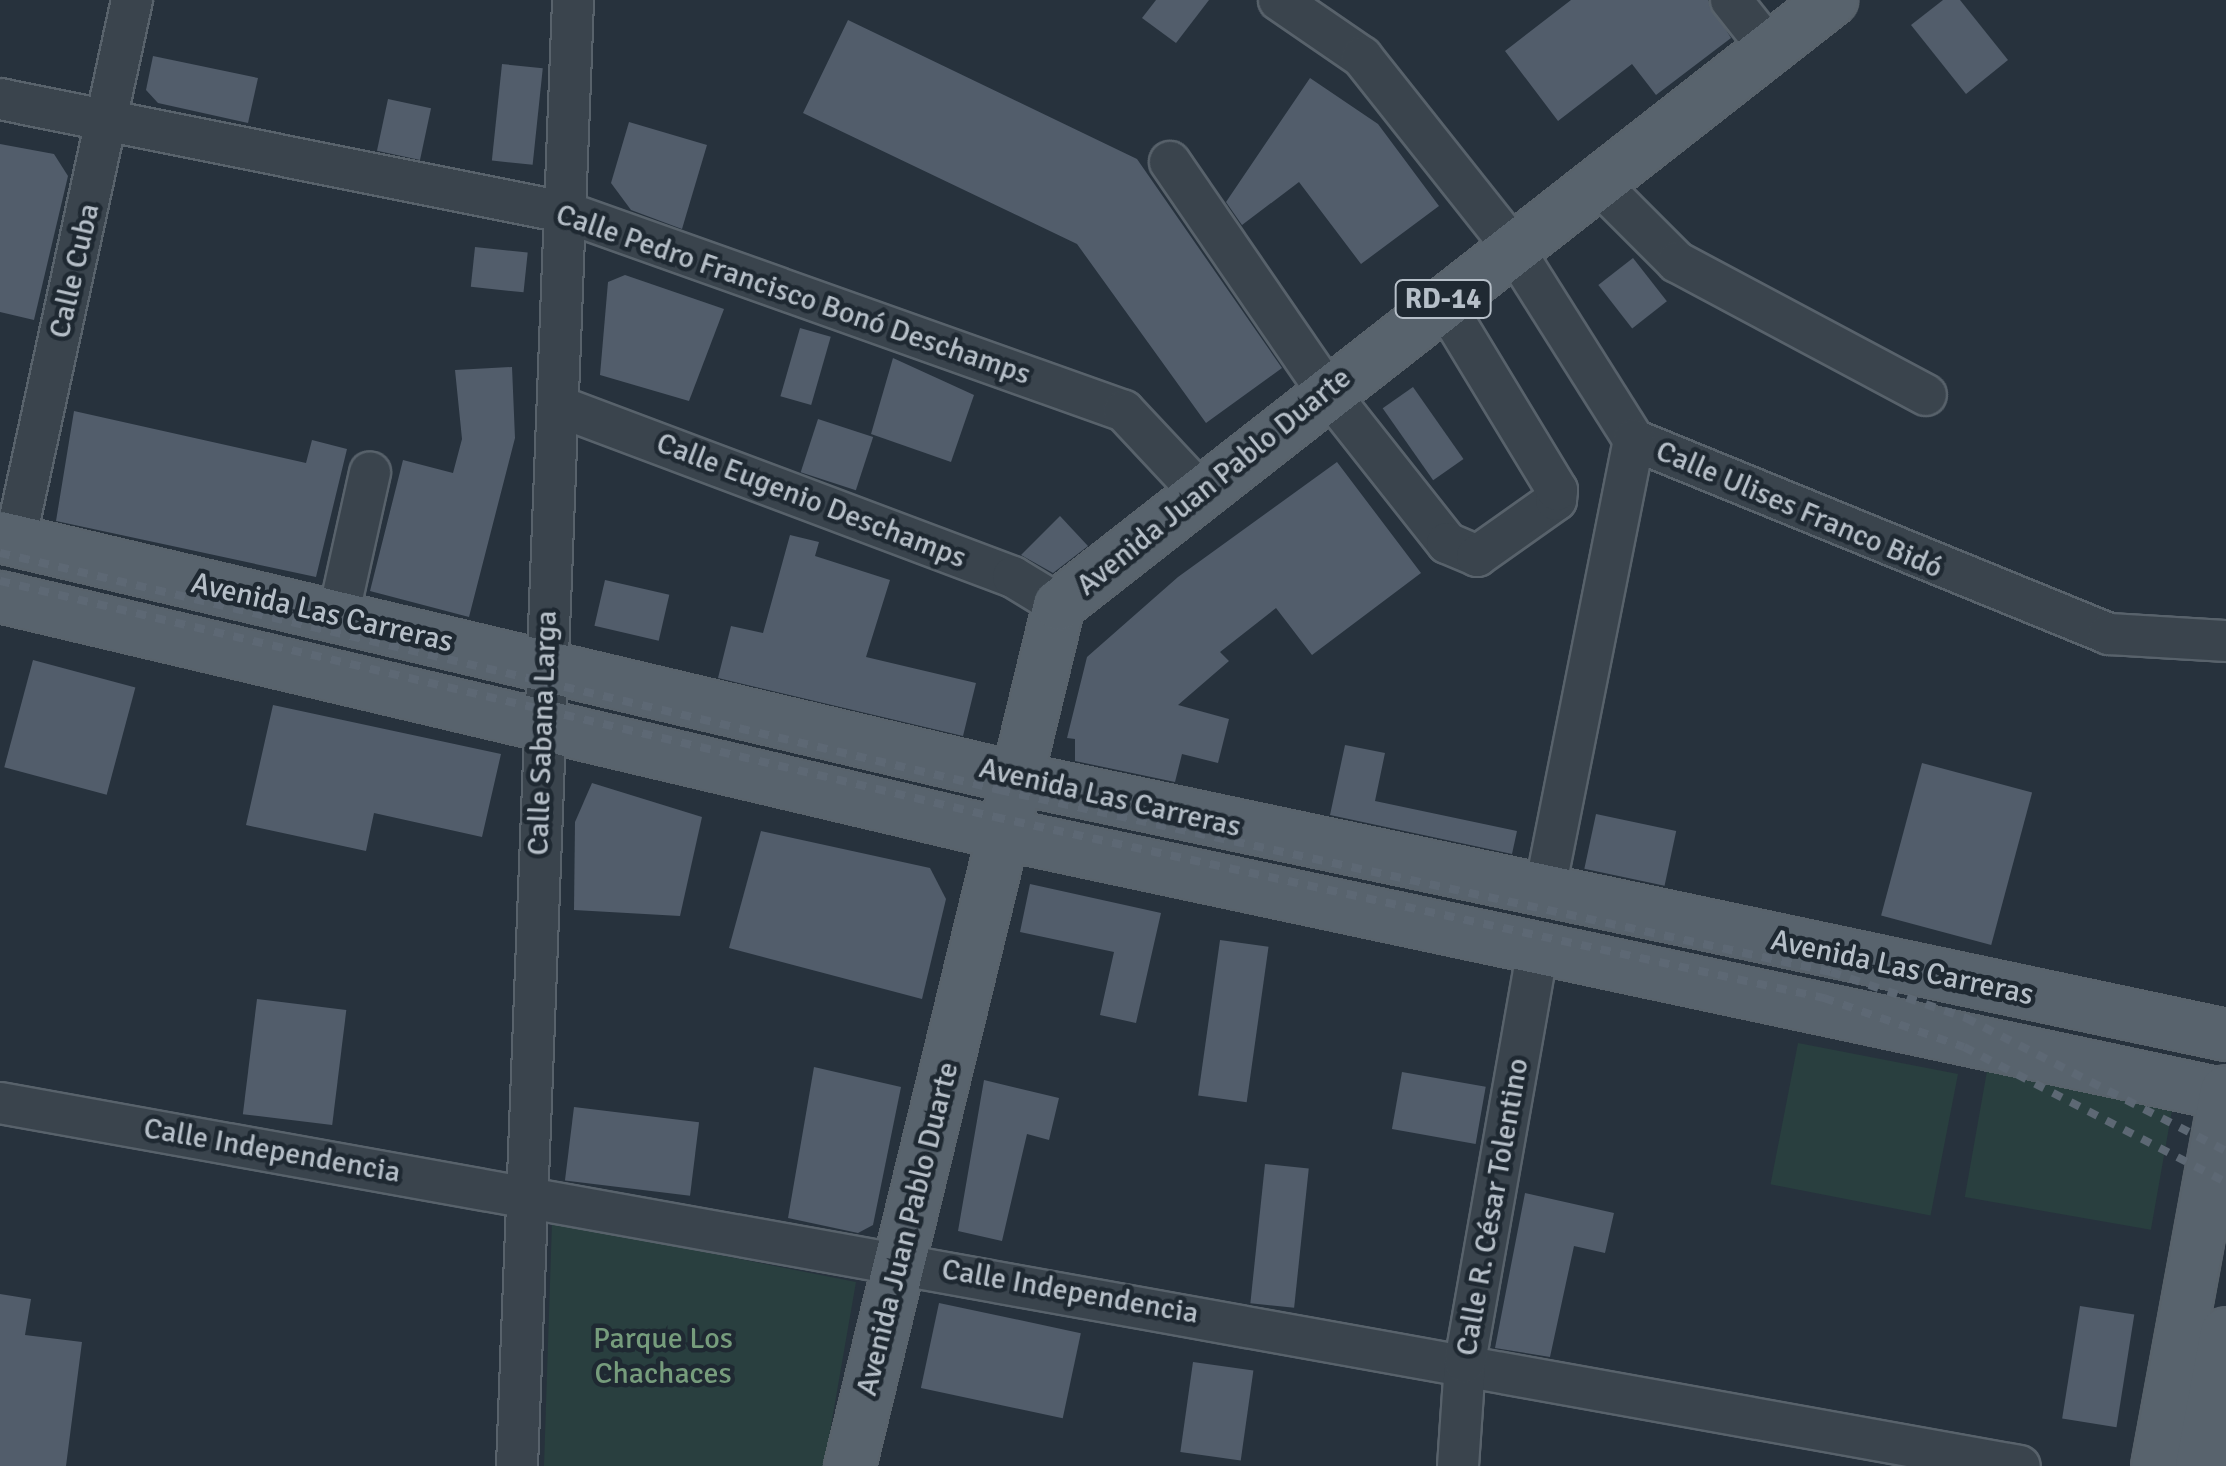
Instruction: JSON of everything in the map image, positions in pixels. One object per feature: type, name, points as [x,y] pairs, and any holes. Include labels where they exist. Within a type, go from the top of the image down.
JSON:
[{"type":"main road","name":"Avenida Juan Pablo Duarte","points":[[850,1466],[1060,606],[1198,490],[1832,0]]},
{"type":"main road","name":"Avenida Las Carreras","points":[[8,538],[1016,778],[1544,894],[2226,1035]]},
{"type":"main road","name":"Avenida Las Carreras","points":[[1,601],[1003,834],[2226,1094]]},
{"type":"main road","points":[[2157,1466],[2226,1094]]},
{"type":"main road","points":[[2202,1466],[2225,1343]]},
{"type":"street","name":"Calle Cuba","points":[[8,538],[108,122],[132,0]]},
{"type":"street","name":"Calle Sabana Larga","points":[[516,1466],[530,1196],[541,727],[568,213],[573,0]]},
{"type":"street","name":"Calle Ulises Franco Bidó","points":[[1279,0],[1362,57],[1511,245],[1634,440],[2108,634],[2226,641]]},
{"type":"street","points":[[1731,0],[1768,48]]},
{"type":"street","name":"Calle Pedro Francisco Bonó Deschamps","points":[[0,99],[568,213],[1124,411],[1198,490]]},
{"type":"street","points":[[1170,162],[1327,392],[1447,543],[1466,556],[1556,500],[1554,480],[1442,300]]},
{"type":"street","points":[[1597,182],[1677,262],[1926,395]]},
{"type":"street","name":"Calle Eugenio Deschamps","points":[[558,406],[1013,577],[1060,606]]},
{"type":"street","points":[[1544,894],[1634,440]]},
{"type":"street","points":[[338,617],[370,474]]},
{"type":"street","name":"Calle R. César Tolentino","points":[[1458,1466],[1466,1362],[1538,949]]},
{"type":"street","name":"Calle Independencia","points":[[0,1104],[1466,1362],[2020,1466]]},
{"type":"green space","points":[[1798,1043],[1958,1074],[1931,1215],[1771,1184]]},
{"type":"green space","points":[[1987,1071],[2173,1104],[2151,1230],[1965,1197]]},
{"type":"green space","name":"Parque Los Chachaces","points":[[552,1222],[856,1282],[824,1466],[544,1466]]},
{"type":"building","points":[[1156,0],[1209,0],[1176,43],[1142,18]]},
{"type":"building","points":[[1571,0],[1708,0],[1731,38],[1656,95],[1632,64],[1558,121],[1505,51]]},
{"type":"building","points":[[1943,0],[1960,0],[2008,60],[1966,94],[1911,25]]},
{"type":"building","points":[[848,20],[1137,159],[1282,368],[1206,423],[1077,244],[803,113]]},
{"type":"building","points":[[153,56],[258,78],[248,123],[158,103],[146,90]]},
{"type":"building","points":[[502,64],[543,68],[533,165],[492,160]]},
{"type":"building","points":[[1310,78],[1378,124],[1439,206],[1361,264],[1299,182],[1242,225],[1226,202]]},
{"type":"building","points":[[388,99],[431,108],[420,160],[377,151]]},
{"type":"building","points":[[629,122],[707,145],[682,229],[631,210],[611,183]]},
{"type":"building","points":[[0,144],[54,154],[68,176],[34,320],[0,312]]},
{"type":"building","points":[[475,247],[528,253],[524,292],[471,287]]},
{"type":"building","points":[[1633,258],[1667,301],[1632,328],[1598,285]]},
{"type":"building","points":[[625,275],[724,309],[689,401],[600,375],[608,282]]},
{"type":"building","points":[[800,328],[831,337],[811,405],[780,396]]},
{"type":"building","points":[[893,358],[974,395],[951,462],[871,434]]},
{"type":"building","points":[[512,367],[515,438],[469,617],[370,591],[403,460],[453,473],[462,439],[455,370]]},
{"type":"building","points":[[1413,387],[1463,459],[1433,480],[1383,408]]},
{"type":"building","points":[[74,411],[306,463],[312,440],[347,449],[316,577],[56,521]]},
{"type":"building","points":[[818,419],[873,437],[856,490],[801,472]]},
{"type":"building","points":[[1337,462],[1421,573],[1312,655],[1276,608],[1220,652],[1229,661],[1178,705],[1229,719],[1218,763],[1182,754],[1175,782],[1075,761],[1075,739],[1067,738],[1087,657],[1178,577]]},
{"type":"building","points":[[1060,516],[1088,546],[1053,573],[1021,555]]},
{"type":"building","points":[[790,535],[819,542],[815,556],[890,580],[866,657],[976,683],[963,736],[718,678],[731,626],[763,633]]},
{"type":"building","points":[[605,580],[669,595],[659,641],[594,626]]},
{"type":"building","points":[[33,660],[135,687],[107,795],[4,767]]},
{"type":"building","points":[[273,705],[501,754],[482,837],[374,813],[366,851],[246,825]]},
{"type":"building","points":[[1345,745],[1385,753],[1375,801],[1517,831],[1512,854],[1330,815]]},
{"type":"building","points":[[1922,763],[2032,793],[1991,945],[1881,916]]},
{"type":"building","points":[[592,783],[702,817],[680,916],[574,910],[575,822]]},
{"type":"building","points":[[1596,814],[1676,831],[1665,886],[1584,869]]},
{"type":"building","points":[[761,831],[930,868],[946,899],[922,999],[729,948]]},
{"type":"building","points":[[1030,884],[1161,913],[1136,1023],[1100,1015],[1114,952],[1020,932]]},
{"type":"building","points":[[1220,940],[1269,947],[1247,1102],[1198,1095]]},
{"type":"building","points":[[257,999],[346,1010],[332,1125],[243,1114]]},
{"type":"building","points":[[814,1067],[901,1087],[873,1225],[858,1233],[788,1218]]},
{"type":"building","points":[[1402,1072],[1486,1087],[1476,1144],[1392,1129]]},
{"type":"building","points":[[984,1080],[1059,1098],[1049,1140],[1027,1134],[1002,1241],[958,1231]]},
{"type":"building","points":[[574,1107],[699,1122],[690,1196],[565,1180]]},
{"type":"building","points":[[1265,1164],[1309,1169],[1294,1308],[1250,1303]]},
{"type":"building","points":[[1525,1193],[1614,1213],[1605,1253],[1574,1246],[1550,1357],[1495,1348]]},
{"type":"building","points":[[0,1294],[31,1299],[25,1335],[82,1342],[66,1466],[0,1466]]},
{"type":"building","points":[[939,1303],[1081,1333],[1063,1418],[921,1388]]},
{"type":"building","points":[[2080,1306],[2134,1315],[2116,1427],[2062,1419]]},
{"type":"building","points":[[1193,1362],[1253,1370],[1241,1461],[1180,1452]]},
{"type":"railway","points":[[0,553],[1000,790],[1831,972],[1966,1018],[2226,1151]]},
{"type":"railway","points":[[0,581],[995,817],[1824,998],[1964,1047],[2226,1182]]}]
